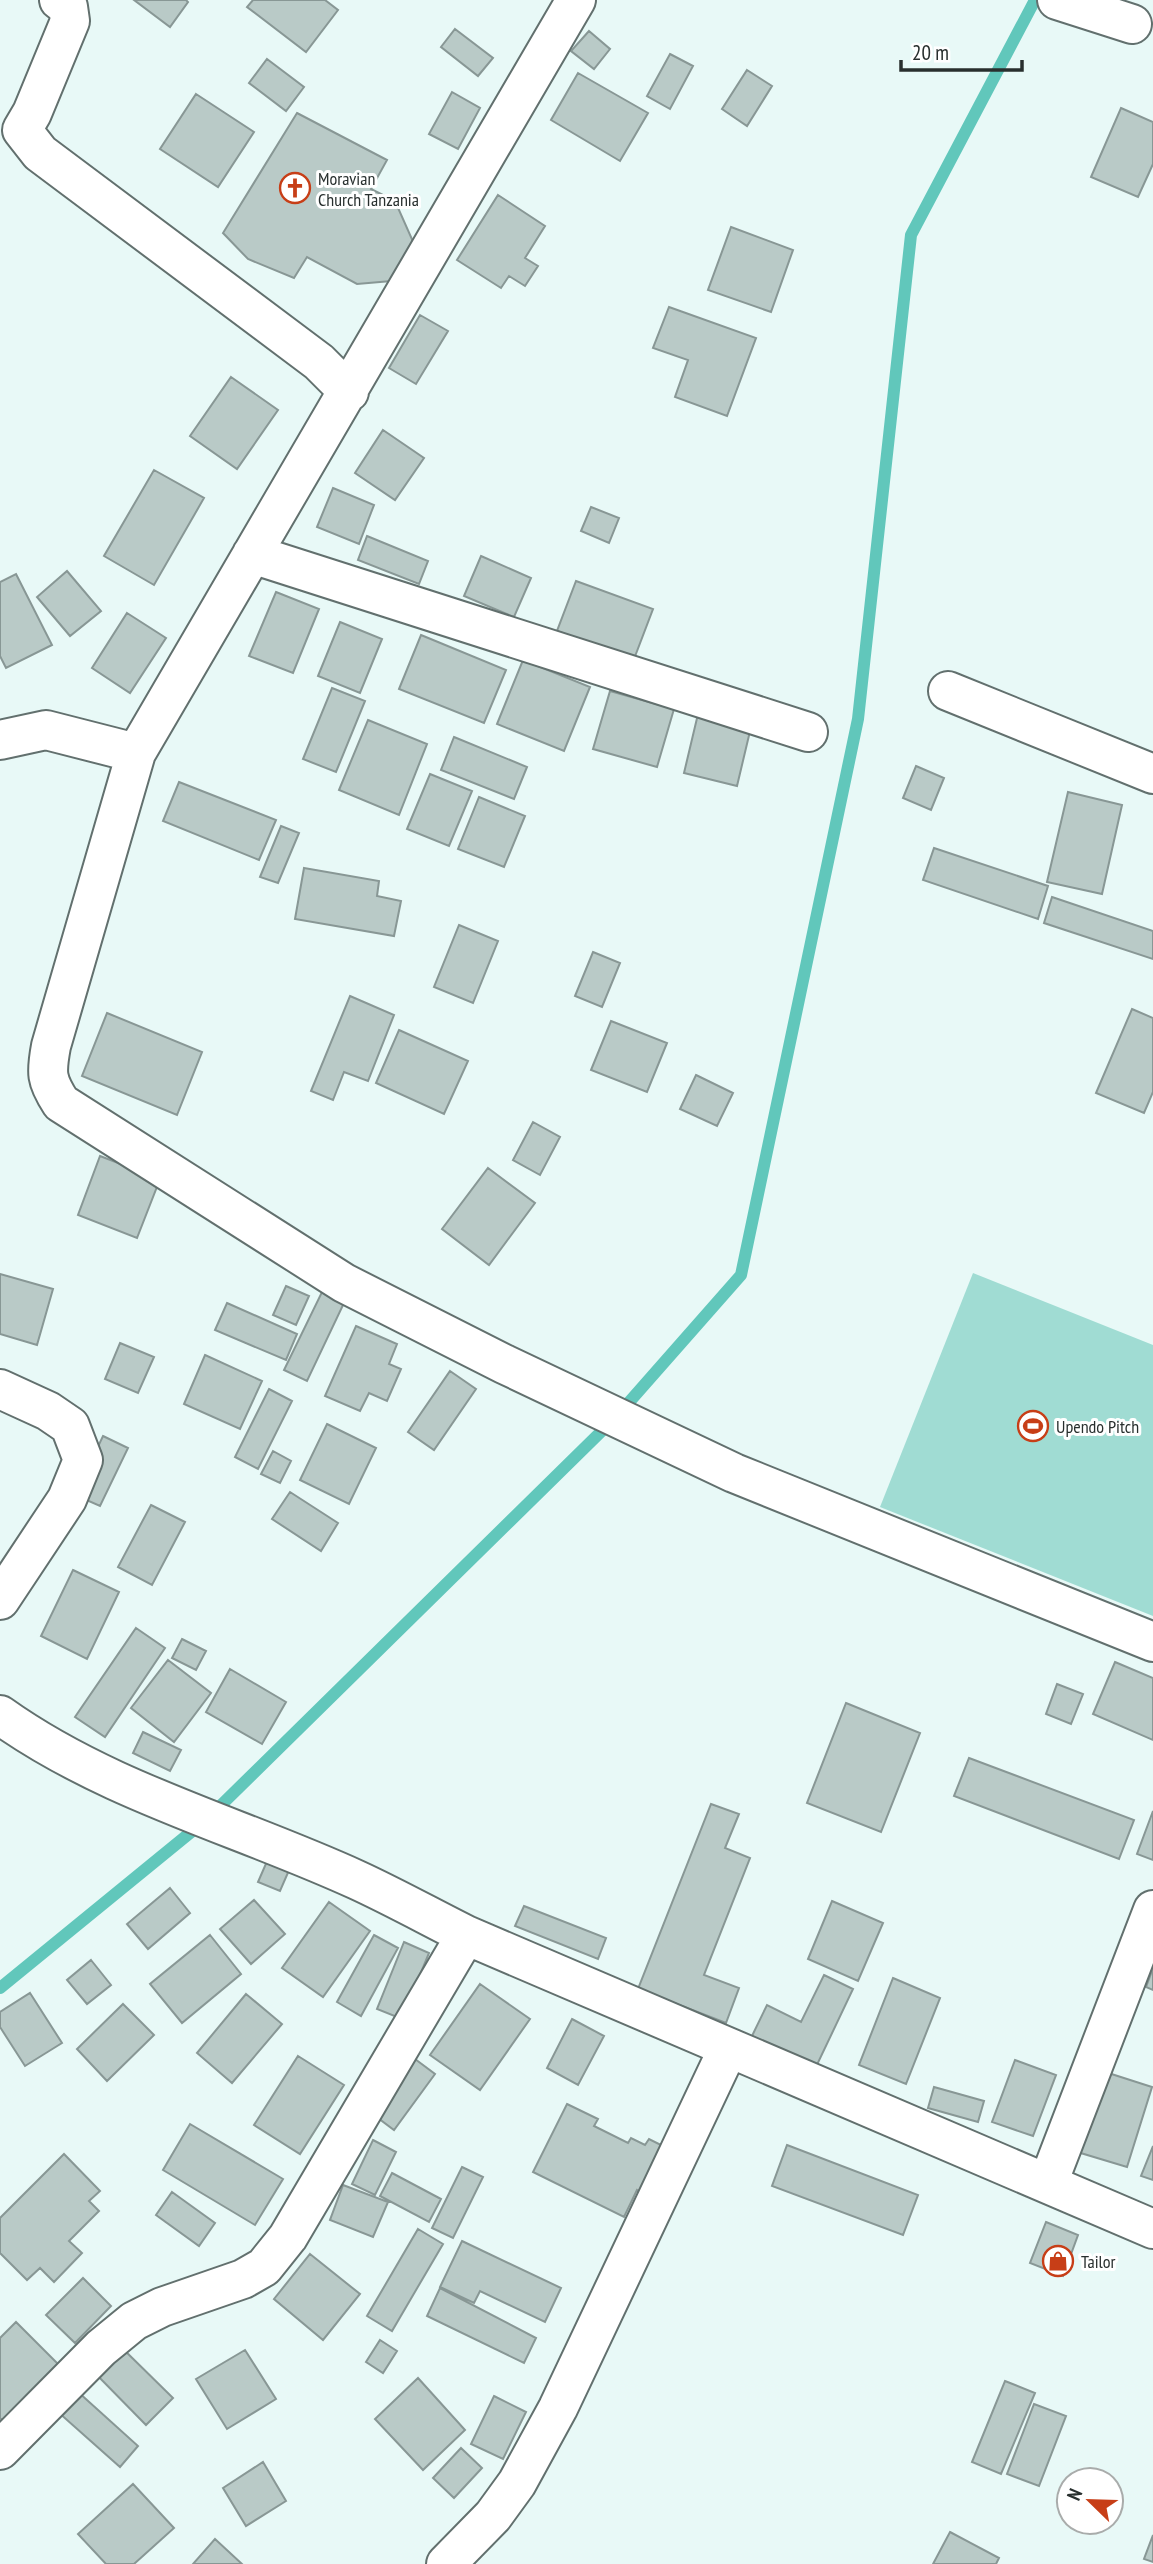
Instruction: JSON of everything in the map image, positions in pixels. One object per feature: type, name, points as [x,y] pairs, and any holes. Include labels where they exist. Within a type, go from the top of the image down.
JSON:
[{"type":"street","points":[[60,0],[68,6],[70,21],[32,113],[22,130],[40,153],[319,362],[349,392]]},
{"type":"street","points":[[576,0],[136,753],[51,1046],[47,1069],[49,1084],[61,1102],[344,1283],[504,1364],[734,1473],[1153,1642]]},
{"type":"street","points":[[1057,0],[1132,24]]},
{"type":"street","points":[[252,554],[808,732]]},
{"type":"street","points":[[948,691],[1153,774]]},
{"type":"street","points":[[0,740],[46,730],[136,753]]},
{"type":"street","points":[[0,1389],[48,1411],[70,1426],[83,1460],[67,1499],[0,1600]]},
{"type":"street","points":[[0,1716],[37,1742],[103,1776],[356,1880],[466,1935],[1153,2229]]},
{"type":"street","points":[[1048,2183],[1153,1910]]},
{"type":"street","points":[[0,2450],[101,2347],[134,2321],[162,2307],[243,2280],[264,2267],[288,2237],[466,1935]]},
{"type":"street","points":[[446,2564],[493,2516],[523,2473],[564,2395],[728,2049]]},
{"type":"green space","name":"Upendo Pitch","points":[[973,1273],[1153,1345],[1153,1616],[880,1507]]},
{"type":"building","points":[[134,0],[186,0],[188,2],[170,27]]},
{"type":"building","points":[[253,0],[325,0],[338,10],[306,52],[247,7]]},
{"type":"building","points":[[455,29],[493,58],[478,76],[441,47]]},
{"type":"building","points":[[589,31],[610,49],[594,69],[571,51]]},
{"type":"building","points":[[670,54],[693,66],[670,109],[647,96]]},
{"type":"building","points":[[267,59],[304,87],[286,111],[249,83]]},
{"type":"building","points":[[747,70],[772,86],[747,126],[722,109]]},
{"type":"building","points":[[578,73],[648,113],[620,161],[551,120]]},
{"type":"building","points":[[452,92],[480,108],[458,149],[429,134]]},
{"type":"building","points":[[196,94],[254,132],[218,187],[160,149]]},
{"type":"building","points":[[1121,108],[1153,122],[1153,164],[1138,197],[1091,177]]},
{"type":"building","points":[[297,113],[387,160],[371,189],[395,201],[415,246],[403,280],[357,284],[307,257],[294,278],[248,259],[223,233]]},
{"type":"building","points":[[498,195],[545,226],[525,258],[538,266],[525,286],[509,276],[501,288],[457,260]]},
{"type":"building","points":[[731,227],[793,250],[771,312],[708,290]]},
{"type":"building","points":[[669,307],[756,338],[727,416],[675,397],[688,360],[653,348]]},
{"type":"building","points":[[420,315],[448,331],[416,384],[389,368]]},
{"type":"building","points":[[231,377],[278,410],[237,469],[190,436]]},
{"type":"building","points":[[383,430],[424,458],[395,500],[355,473]]},
{"type":"building","points":[[154,470],[204,498],[154,585],[104,556]]},
{"type":"building","points":[[333,488],[374,505],[359,544],[317,527]]},
{"type":"building","points":[[591,507],[619,518],[609,543],[581,531]]},
{"type":"building","points":[[367,536],[428,561],[419,584],[358,560]]},
{"type":"building","points":[[481,556],[531,578],[514,617],[464,596]]},
{"type":"building","points":[[67,571],[101,611],[70,636],[37,597]]},
{"type":"building","points":[[16,574],[52,645],[6,668],[0,656],[0,582]]},
{"type":"building","points":[[576,581],[653,609],[634,659],[557,631]]},
{"type":"building","points":[[276,592],[319,609],[293,673],[249,656]]},
{"type":"building","points":[[127,613],[166,638],[130,693],[92,668]]},
{"type":"building","points":[[340,622],[382,639],[360,693],[318,676]]},
{"type":"building","points":[[421,635],[506,670],[484,723],[399,689]]},
{"type":"building","points":[[523,660],[590,687],[564,751],[497,724]]},
{"type":"building","points":[[332,688],[365,701],[336,772],[303,759]]},
{"type":"building","points":[[610,691],[674,709],[657,767],[593,749]]},
{"type":"building","points":[[698,714],[751,727],[737,786],[684,773]]},
{"type":"building","points":[[368,720],[427,744],[399,815],[339,790]]},
{"type":"building","points":[[454,737],[527,767],[514,799],[441,770]]},
{"type":"building","points":[[916,766],[944,778],[931,810],[903,798]]},
{"type":"building","points":[[430,774],[472,791],[449,846],[407,829]]},
{"type":"building","points":[[179,782],[276,820],[259,860],[163,821]]},
{"type":"building","points":[[1068,792],[1122,805],[1102,894],[1047,882]]},
{"type":"building","points":[[479,797],[525,816],[504,867],[458,849]]},
{"type":"building","points":[[281,826],[299,833],[278,883],[260,877]]},
{"type":"building","points":[[934,848],[1048,886],[1038,919],[923,880]]},
{"type":"building","points":[[304,868],[379,881],[377,896],[401,901],[394,936],[295,919]]},
{"type":"building","points":[[1052,897],[1153,931],[1153,959],[1044,923]]},
{"type":"building","points":[[459,925],[498,941],[473,1003],[434,987]]},
{"type":"building","points":[[593,952],[620,963],[602,1007],[575,996]]},
{"type":"building","points":[[350,996],[394,1015],[368,1081],[344,1072],[333,1100],[311,1091]]},
{"type":"building","points":[[1132,1009],[1153,1018],[1153,1092],[1144,1113],[1096,1093]]},
{"type":"building","points":[[107,1013],[202,1052],[177,1115],[82,1076]]},
{"type":"building","points":[[611,1021],[667,1043],[647,1092],[591,1070]]},
{"type":"building","points":[[399,1030],[468,1061],[444,1114],[376,1083]]},
{"type":"building","points":[[696,1075],[733,1093],[717,1126],[680,1109]]},
{"type":"building","points":[[533,1122],[560,1137],[540,1175],[513,1160]]},
{"type":"building","points":[[100,1156],[160,1179],[137,1238],[78,1215]]},
{"type":"building","points":[[488,1168],[535,1203],[489,1265],[442,1229]]},
{"type":"building","points":[[0,1274],[53,1289],[37,1345],[0,1334]]},
{"type":"building","points":[[286,1286],[309,1296],[296,1325],[273,1315]]},
{"type":"building","points":[[322,1292],[344,1303],[307,1381],[284,1370]]},
{"type":"building","points":[[227,1303],[297,1334],[286,1360],[215,1330]]},
{"type":"building","points":[[356,1326],[397,1344],[389,1364],[401,1369],[387,1401],[369,1393],[360,1411],[325,1396]]},
{"type":"building","points":[[120,1343],[154,1357],[138,1393],[105,1379]]},
{"type":"building","points":[[205,1355],[262,1381],[240,1429],[184,1404]]},
{"type":"building","points":[[450,1371],[476,1389],[434,1450],[408,1432]]},
{"type":"building","points":[[269,1389],[292,1401],[258,1469],[235,1457]]},
{"type":"building","points":[[327,1424],[376,1448],[349,1504],[300,1480]]},
{"type":"building","points":[[103,1436],[128,1448],[100,1506],[75,1495]]},
{"type":"building","points":[[273,1451],[291,1461],[280,1483],[261,1474]]},
{"type":"building","points":[[290,1492],[338,1523],[321,1551],[272,1519]]},
{"type":"building","points":[[151,1505],[185,1522],[152,1585],[118,1567]]},
{"type":"building","points":[[73,1570],[119,1592],[87,1659],[41,1636]]},
{"type":"building","points":[[136,1628],[165,1648],[105,1737],[75,1717]]},
{"type":"building","points":[[182,1639],[206,1651],[196,1670],[172,1658]]},
{"type":"building","points":[[168,1660],[211,1693],[174,1742],[131,1708]]},
{"type":"building","points":[[1115,1662],[1153,1678],[1153,1740],[1093,1714]]},
{"type":"building","points":[[230,1669],[286,1702],[262,1744],[206,1712]]},
{"type":"building","points":[[1057,1684],[1083,1694],[1071,1724],[1046,1714]]},
{"type":"building","points":[[846,1703],[920,1733],[881,1832],[807,1803]]},
{"type":"building","points":[[143,1732],[181,1750],[170,1771],[133,1753]]},
{"type":"building","points":[[969,1758],[1134,1820],[1119,1859],[954,1796]]},
{"type":"building","points":[[711,1804],[739,1814],[725,1848],[750,1858],[704,1975],[739,1988],[726,2023],[638,1989]]},
{"type":"building","points":[[1153,1811],[1153,1860],[1137,1854]]},
{"type":"building","points":[[268,1859],[290,1868],[280,1891],[258,1882]]},
{"type":"building","points":[[170,1888],[190,1913],[148,1949],[127,1924]]},
{"type":"building","points":[[254,1900],[285,1934],[251,1964],[220,1929]]},
{"type":"building","points":[[832,1901],[883,1923],[858,1981],[808,1959]]},
{"type":"building","points":[[329,1902],[370,1931],[323,1997],[282,1968]]},
{"type":"building","points":[[524,1906],[606,1938],[598,1959],[515,1926]]},
{"type":"building","points":[[210,1935],[241,1974],[182,2023],[150,1984]]},
{"type":"building","points":[[374,1935],[398,1948],[361,2016],[337,2002]]},
{"type":"building","points":[[404,1942],[429,1953],[402,2019],[377,2009]]},
{"type":"building","points":[[91,1960],[111,1985],[87,2004],[67,1980]]},
{"type":"building","points":[[1153,1968],[1153,1990],[1146,1987]]},
{"type":"building","points":[[824,1975],[853,1989],[815,2069],[751,2038],[767,2005],[801,2022]]},
{"type":"building","points":[[893,1978],[940,1998],[906,2084],[859,2065]]},
{"type":"building","points":[[480,1984],[530,2019],[480,2090],[430,2055]]},
{"type":"building","points":[[30,1993],[62,2043],[25,2066],[0,2027],[0,2012]]},
{"type":"building","points":[[246,1994],[282,2024],[232,2083],[197,2053]]},
{"type":"building","points":[[123,2004],[154,2035],[107,2081],[77,2049]]},
{"type":"building","points":[[572,2019],[604,2036],[578,2085],[547,2068]]},
{"type":"building","points":[[407,2053],[435,2074],[394,2130],[366,2109]]},
{"type":"building","points":[[298,2056],[344,2085],[300,2154],[254,2125]]},
{"type":"building","points":[[1015,2060],[1056,2075],[1033,2136],[992,2122]]},
{"type":"building","points":[[1099,2070],[1152,2087],[1127,2167],[1074,2151]]},
{"type":"building","points":[[934,2087],[984,2101],[978,2122],[928,2108]]},
{"type":"building","points":[[567,2104],[598,2119],[594,2126],[628,2143],[631,2138],[645,2145],[649,2139],[665,2147],[642,2193],[637,2190],[624,2217],[533,2172]]},
{"type":"building","points":[[190,2124],[283,2179],[255,2225],[163,2170]]},
{"type":"building","points":[[373,2140],[396,2152],[375,2195],[352,2184]]},
{"type":"building","points":[[787,2145],[918,2195],[903,2235],[772,2186]]},
{"type":"building","points":[[1153,2146],[1153,2180],[1141,2176]]},
{"type":"building","points":[[64,2154],[100,2191],[89,2201],[99,2211],[69,2241],[82,2253],[54,2282],[40,2268],[27,2280],[0,2253],[0,2218]]},
{"type":"building","points":[[462,2167],[483,2177],[453,2238],[432,2228]]},
{"type":"building","points":[[392,2173],[441,2199],[429,2222],[380,2196]]},
{"type":"building","points":[[343,2185],[388,2202],[373,2237],[330,2220]]},
{"type":"building","points":[[172,2192],[215,2223],[199,2246],[156,2215]]},
{"type":"building","points":[[1046,2222],[1078,2235],[1063,2276],[1030,2263]]},
{"type":"building","points":[[418,2229],[443,2244],[392,2331],[367,2316]]},
{"type":"building","points":[[462,2241],[561,2288],[545,2322],[480,2291],[474,2303],[440,2287]]},
{"type":"building","points":[[310,2254],[360,2294],[323,2340],[274,2299]]},
{"type":"building","points":[[83,2278],[111,2306],[75,2343],[46,2315]]},
{"type":"building","points":[[440,2288],[536,2338],[524,2363],[427,2316]]},
{"type":"building","points":[[16,2322],[62,2368],[6,2424],[0,2418],[0,2338]]},
{"type":"building","points":[[380,2340],[397,2351],[383,2373],[366,2362]]},
{"type":"building","points":[[116,2342],[173,2398],[146,2425],[90,2368]]},
{"type":"building","points":[[245,2350],[276,2399],[227,2429],[196,2379]]},
{"type":"building","points":[[418,2378],[465,2430],[423,2470],[375,2419]]},
{"type":"building","points":[[1005,2381],[1035,2393],[1001,2474],[972,2462]]},
{"type":"building","points":[[77,2391],[138,2446],[120,2467],[58,2412]]},
{"type":"building","points":[[494,2396],[526,2412],[503,2459],[471,2444]]},
{"type":"building","points":[[1034,2404],[1066,2416],[1039,2486],[1007,2474]]},
{"type":"building","points":[[461,2448],[482,2468],[454,2498],[433,2478]]},
{"type":"building","points":[[263,2462],[286,2501],[246,2526],[223,2488]]},
{"type":"building","points":[[133,2484],[174,2528],[134,2564],[106,2564],[78,2534]]},
{"type":"building","points":[[950,2532],[999,2558],[996,2564],[933,2564]]},
{"type":"building","points":[[1153,2535],[1153,2562],[1144,2559]]},
{"type":"building","points":[[215,2539],[242,2564],[193,2564]]},
{"type":"waterway","points":[[0,1988],[207,1819],[616,1417],[741,1275],[858,719],[911,235],[1035,0]]},
{"type":"place","name":"Moravian Church Tanzania","points":[[295,188]]},
{"type":"place","name":"Upendo Pitch","points":[[1033,1426]]},
{"type":"place","name":"Tailor","points":[[1058,2261]]}]
